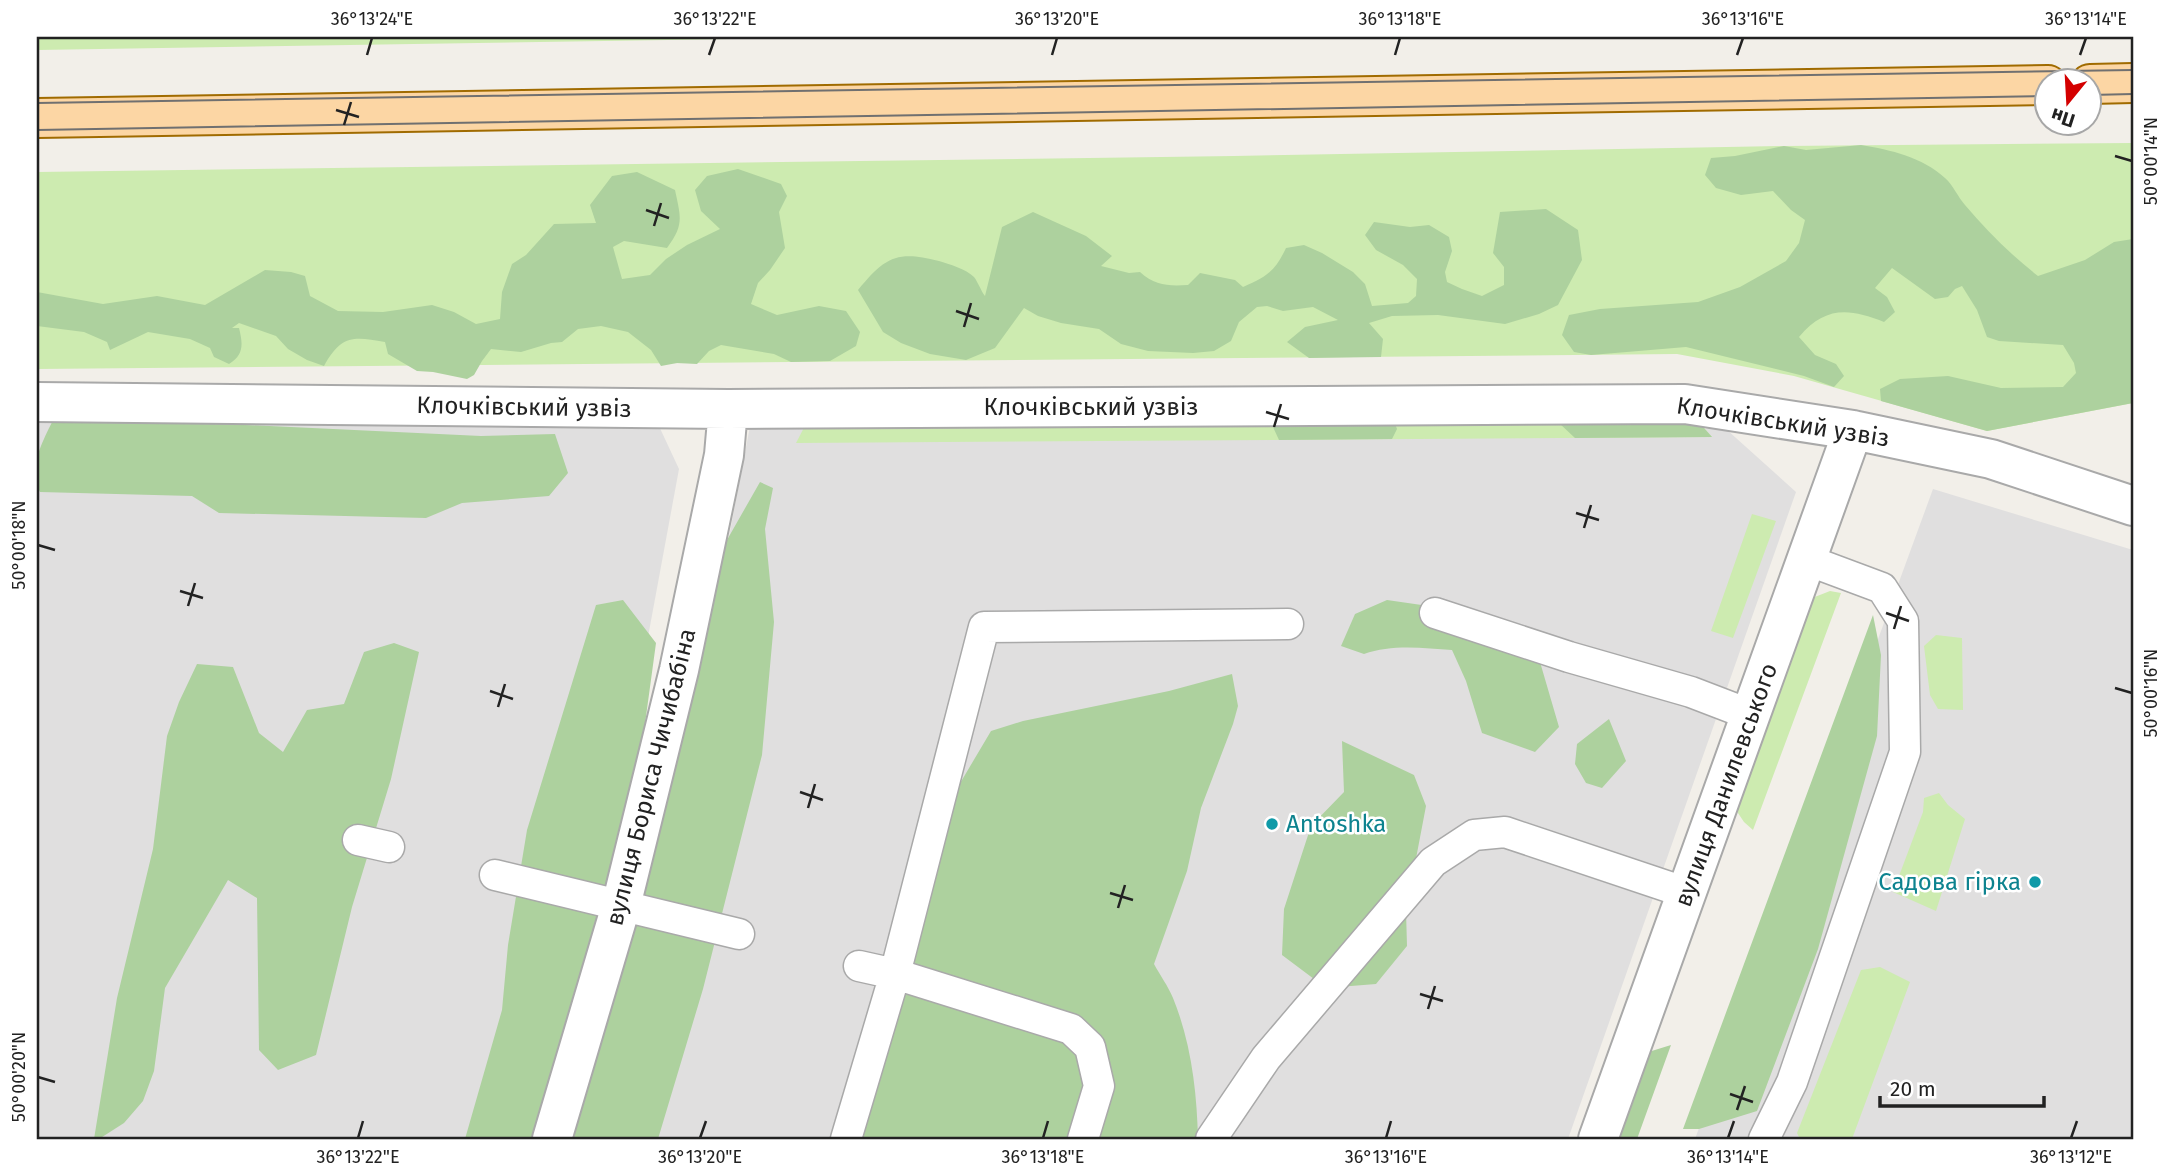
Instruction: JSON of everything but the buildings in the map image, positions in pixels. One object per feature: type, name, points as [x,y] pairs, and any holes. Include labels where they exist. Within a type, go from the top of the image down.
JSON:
[{"type":"main road","points":[[2104,84],[2133,83]]},
{"type":"main road","points":[[37,118],[2034,85]]},
{"type":"street","name":"Клочківський узвіз","points":[[37,402],[727,409],[1685,404],[1853,430],[1991,459],[2133,506]]},
{"type":"street","name":"вулиця Бориса Чичибабіна","points":[[552,1139],[621,906],[679,670],[724,454],[727,409]]},
{"type":"street","name":"вулиця Данилевського","points":[[1598,1139],[1853,430]]},
{"type":"lane","points":[[1764,1139],[1792,1082],[1905,752],[1903,621],[1882,588],[1807,560]]},
{"type":"lane","points":[[1435,613],[1569,657],[1691,692],[1751,715]]},
{"type":"lane","points":[[846,1139],[895,974],[984,627],[1288,624]]},
{"type":"lane","points":[[1211,1139],[1266,1059],[1433,862],[1474,835],[1506,832],[1687,893]]},
{"type":"lane","points":[[359,840],[389,847]]},
{"type":"lane","points":[[495,875],[739,934]]},
{"type":"lane","points":[[859,966],[895,974],[1071,1029],[1090,1047],[1099,1086],[1083,1139]]},
{"type":"shaded area","points":[[37,416],[658,424],[679,469],[595,924],[516,1139],[37,1139]]},
{"type":"shaded area","points":[[751,421],[1726,429],[1796,492],[1568,1139],[586,1139],[652,942]]},
{"type":"shaded area","points":[[1933,489],[2133,550],[2133,1139],[1695,1139]]},
{"type":"green space","points":[[37,37],[850,37],[37,50]]},
{"type":"green space","points":[[2133,143],[2133,403],[1987,431],[1794,376],[1677,354],[37,369],[37,172]]},
{"type":"green space","points":[[1861,145],[1906,155],[1936,171],[1948,181],[1990,233],[2038,276],[2085,260],[2114,242],[2133,239],[2133,403],[1987,431],[1881,401],[1880,389],[1900,379],[1948,376],[2001,388],[2063,387],[2076,373],[2074,363],[2063,345],[1999,341],[1987,337],[1977,310],[1962,286],[1948,297],[1935,299],[1892,268],[1875,288],[1887,297],[1895,312],[1884,322],[1860,314],[1838,313],[1818,320],[1799,337],[1815,355],[1836,364],[1844,376],[1834,387],[1804,376],[1686,347],[1591,355],[1574,352],[1562,335],[1569,315],[1600,309],[1698,302],[1740,287],[1786,261],[1799,243],[1805,220],[1773,191],[1741,195],[1716,188],[1705,175],[1711,158],[1784,146],[1806,150]]},
{"type":"green space","points":[[738,169],[781,184],[787,196],[779,212],[785,248],[758,283],[751,304],[777,315],[819,306],[846,311],[860,332],[856,346],[830,361],[791,362],[774,354],[721,345],[709,351],[697,364],[677,363],[661,366],[651,350],[628,332],[601,326],[578,329],[562,342],[521,352],[491,349],[474,375],[467,379],[417,371],[388,354],[385,342],[364,339],[342,343],[324,366],[288,349],[276,336],[239,323],[232,328],[239,328],[241,349],[229,364],[214,357],[210,348],[190,339],[148,332],[110,350],[107,342],[84,332],[37,326],[37,292],[103,304],[157,296],[205,305],[265,270],[305,276],[310,296],[338,311],[383,312],[432,305],[454,312],[476,324],[500,319],[502,292],[512,264],[526,255],[554,224],[596,223],[590,205],[612,176],[637,172],[675,190],[680,215],[679,227],[667,248],[624,241],[613,247],[622,279],[650,275],[666,259],[687,245],[720,229],[701,211],[695,190],[707,176]]},
{"type":"green space","points":[[1546,209],[1578,230],[1582,260],[1558,305],[1505,324],[1438,315],[1392,316],[1369,323],[1383,339],[1381,357],[1309,358],[1287,342],[1305,327],[1338,320],[1313,307],[1283,311],[1267,306],[1257,307],[1239,322],[1231,341],[1214,351],[1193,353],[1148,351],[1121,344],[1099,329],[1061,323],[1038,316],[1024,308],[995,348],[966,360],[930,354],[901,343],[883,332],[858,290],[884,263],[912,256],[939,261],[967,272],[974,277],[985,296],[1002,227],[1033,212],[1086,236],[1112,256],[1101,266],[1129,273],[1140,272],[1157,283],[1168,285],[1188,285],[1200,273],[1235,280],[1243,287],[1269,272],[1286,248],[1304,245],[1353,272],[1365,284],[1372,306],[1408,303],[1416,296],[1417,279],[1403,265],[1376,250],[1365,235],[1374,222],[1410,227],[1429,225],[1449,237],[1452,251],[1445,272],[1447,282],[1482,296],[1504,285],[1504,267],[1493,253],[1500,212]]},
{"type":"green space","points":[[55,416],[481,436],[555,434],[568,473],[549,496],[462,503],[426,518],[219,513],[192,496],[40,492],[36,483],[36,463]]},
{"type":"green space","points":[[809,418],[1696,419],[1712,437],[796,443]]},
{"type":"green space","points":[[1275,418],[1393,418],[1397,429],[1392,439],[1279,440],[1273,427]]},
{"type":"green space","points":[[1696,419],[1712,437],[1575,438],[1559,423]]},
{"type":"green space","points":[[760,482],[773,488],[765,529],[774,622],[762,755],[703,989],[658,1139],[567,1139],[719,554]]},
{"type":"green space","points":[[1752,514],[1776,521],[1733,638],[1711,631]]},
{"type":"green space","points":[[1830,591],[1841,593],[1753,830],[1730,801],[1802,602]]},
{"type":"green space","points":[[623,600],[656,643],[644,731],[592,951],[532,1139],[465,1139],[502,1010],[508,945],[527,830],[596,605]]},
{"type":"green space","points":[[1387,600],[1470,612],[1540,662],[1559,727],[1535,752],[1482,733],[1466,681],[1452,650],[1396,648],[1364,654],[1341,646],[1355,614]]},
{"type":"green space","points":[[1873,615],[1881,655],[1877,736],[1818,949],[1757,1111],[1699,1129],[1683,1129]]},
{"type":"green space","points":[[1936,635],[1962,638],[1963,710],[1938,709],[1930,695],[1924,646]]},
{"type":"green space","points":[[394,643],[419,652],[391,779],[352,907],[316,1055],[278,1070],[259,1050],[257,898],[228,880],[165,988],[154,1071],[143,1101],[124,1123],[99,1139],[94,1139],[117,998],[153,849],[167,736],[197,664],[233,667],[259,733],[283,752],[307,710],[344,704],[364,652]]},
{"type":"green space","points":[[1232,674],[1238,706],[1201,808],[1187,871],[1154,964],[1173,998],[1189,1050],[1198,1139],[861,1139],[959,785],[991,731],[1023,721],[1169,691]]},
{"type":"green space","points":[[1609,719],[1626,761],[1602,788],[1586,783],[1575,764],[1577,744]]},
{"type":"green space","points":[[1342,741],[1414,775],[1426,806],[1406,911],[1407,946],[1376,984],[1326,988],[1282,955],[1284,909],[1311,826],[1344,792]]},
{"type":"green space","points":[[1939,793],[1948,805],[1965,819],[1936,911],[1893,892],[1923,812],[1924,798]]},
{"type":"green space","points":[[1880,967],[1910,982],[1852,1139],[1800,1139],[1797,1133],[1861,970]]},
{"type":"green space","points":[[1671,1045],[1637,1139],[1612,1139],[1642,1054]]},
{"type":"tram line","points":[[37,103],[2133,70]]},
{"type":"tram line","points":[[2104,95],[2133,94]]},
{"type":"tram line","points":[[37,130],[2034,96]]},
{"type":"place","name":"Antoshka","points":[[1272,824]]},
{"type":"place","name":"Садова гірка","points":[[2035,882]]}]
